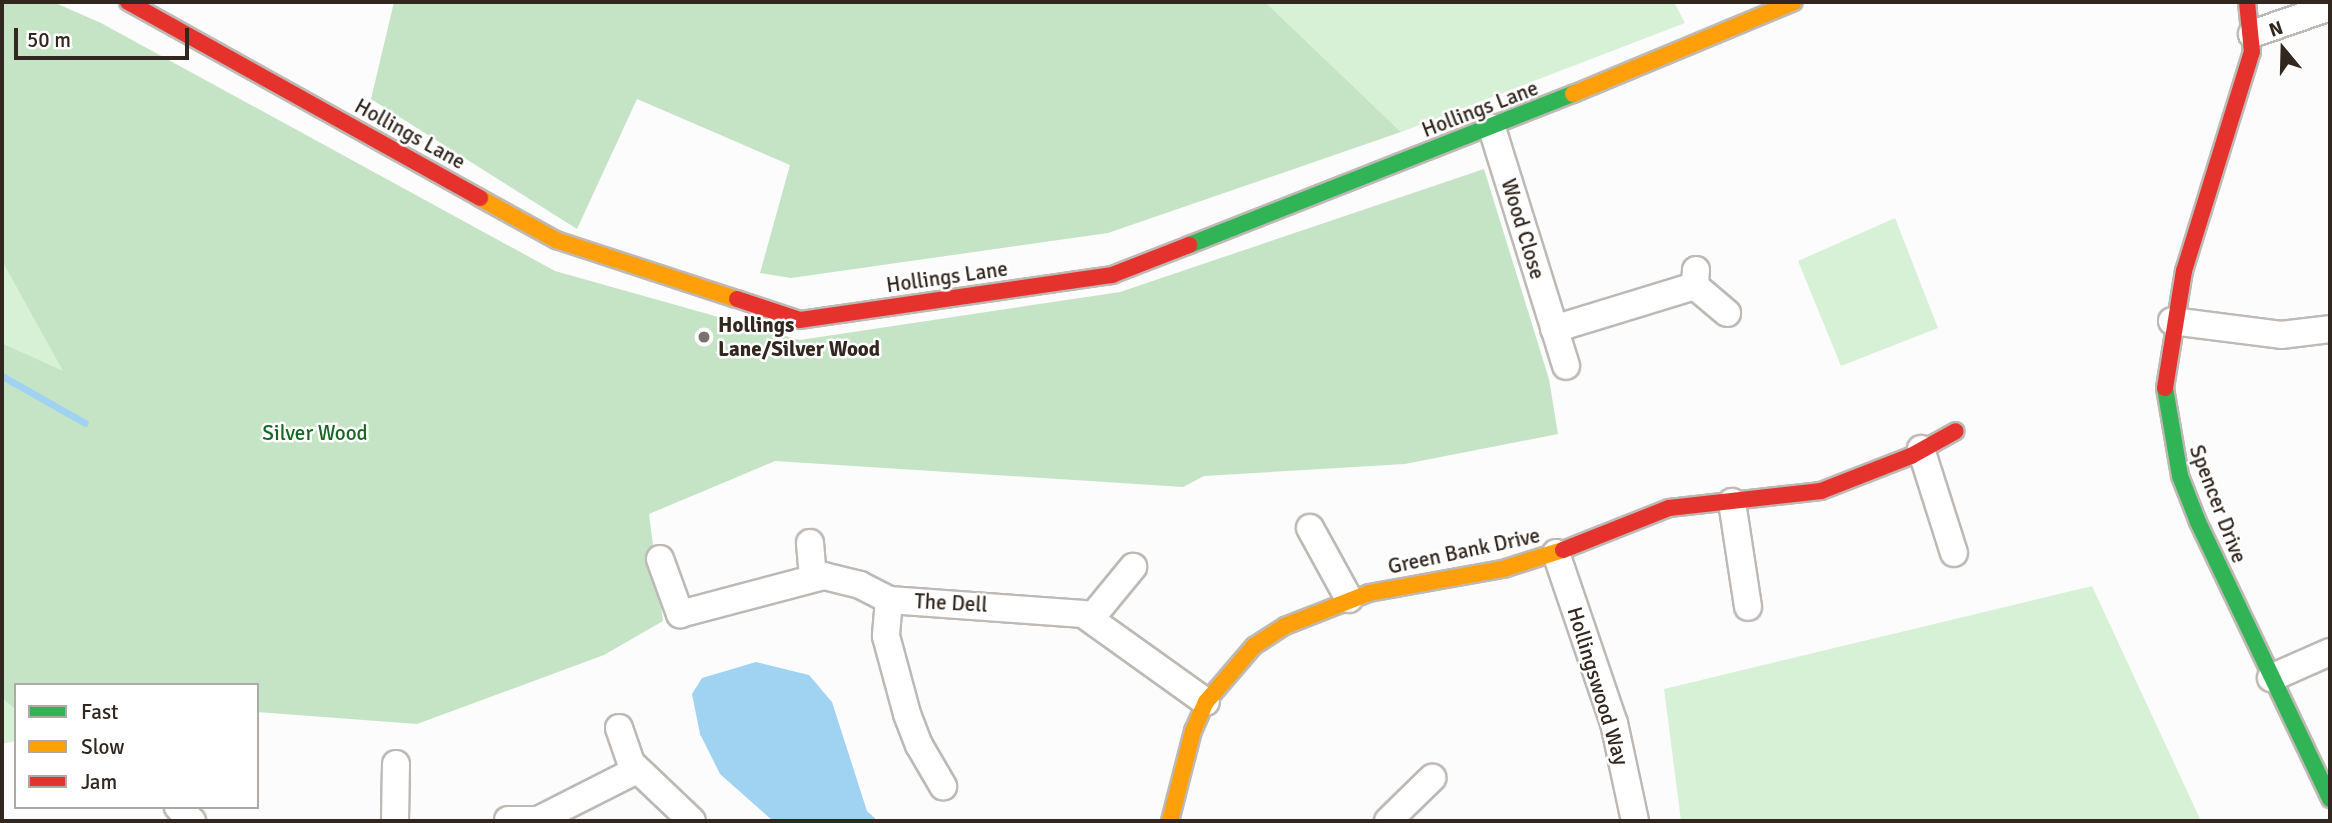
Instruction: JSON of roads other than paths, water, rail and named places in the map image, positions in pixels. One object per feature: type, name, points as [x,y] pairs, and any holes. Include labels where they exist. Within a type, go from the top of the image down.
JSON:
[{"type":"street","name":"Hollings Lane","points":[[128,2],[556,240],[800,320],[1112,275],[1492,128],[1794,2]]},
{"type":"street","name":"Spencer Drive","points":[[2247,2],[2252,52],[2223,136],[2172,321],[2165,387],[2180,477],[2271,678],[2330,799]]},
{"type":"street","points":[[2252,34],[2330,7]]},
{"type":"street","name":"Wood Close","points":[[1492,128],[1566,366]]},
{"type":"street","points":[[1554,330],[1695,278],[1727,313]]},
{"type":"street","points":[[2172,321],[2281,335],[2330,329]]},
{"type":"street","name":"Green Bank Drive","points":[[1170,821],[1193,731],[1206,702],[1254,646],[1285,626],[1349,599],[1503,569],[1556,553],[1669,508],[1821,491],[1922,449],[1956,431]]},
{"type":"street","points":[[1922,449],[1954,552]]},
{"type":"street","points":[[1731,502],[1748,607]]},
{"type":"street","points":[[1310,528],[1349,599]]},
{"type":"street","points":[[810,543],[813,578]]},
{"type":"street","name":"Hollingswood Way","points":[[1556,553],[1614,723],[1635,821]]},
{"type":"street","name":"The Dell","points":[[660,559],[680,614],[813,578],[835,578],[889,600],[979,603],[1092,617],[1206,702]]},
{"type":"street","points":[[1092,617],[1133,567]]},
{"type":"street","points":[[889,600],[886,636],[907,713],[919,745],[943,786]]},
{"type":"street","points":[[2271,678],[2330,652]]},
{"type":"street","points":[[619,728],[638,770],[692,821]]},
{"type":"street","points":[[395,821],[396,764]]},
{"type":"street","points":[[508,820],[538,821],[638,770]]},
{"type":"street","points":[[1388,821],[1432,778]]},
{"type":"water","points":[[756,662],[809,675],[832,702],[867,811],[878,821],[773,821],[720,774],[700,734],[692,694],[702,678]]},
{"type":"waterway","points":[[2,376],[85,423]]},
{"type":"place","name":"Hollings Lane/Silver Wood","points":[[704,337]]},
{"type":"park label","name":"Silver Wood","points":[[315,433]]}]
